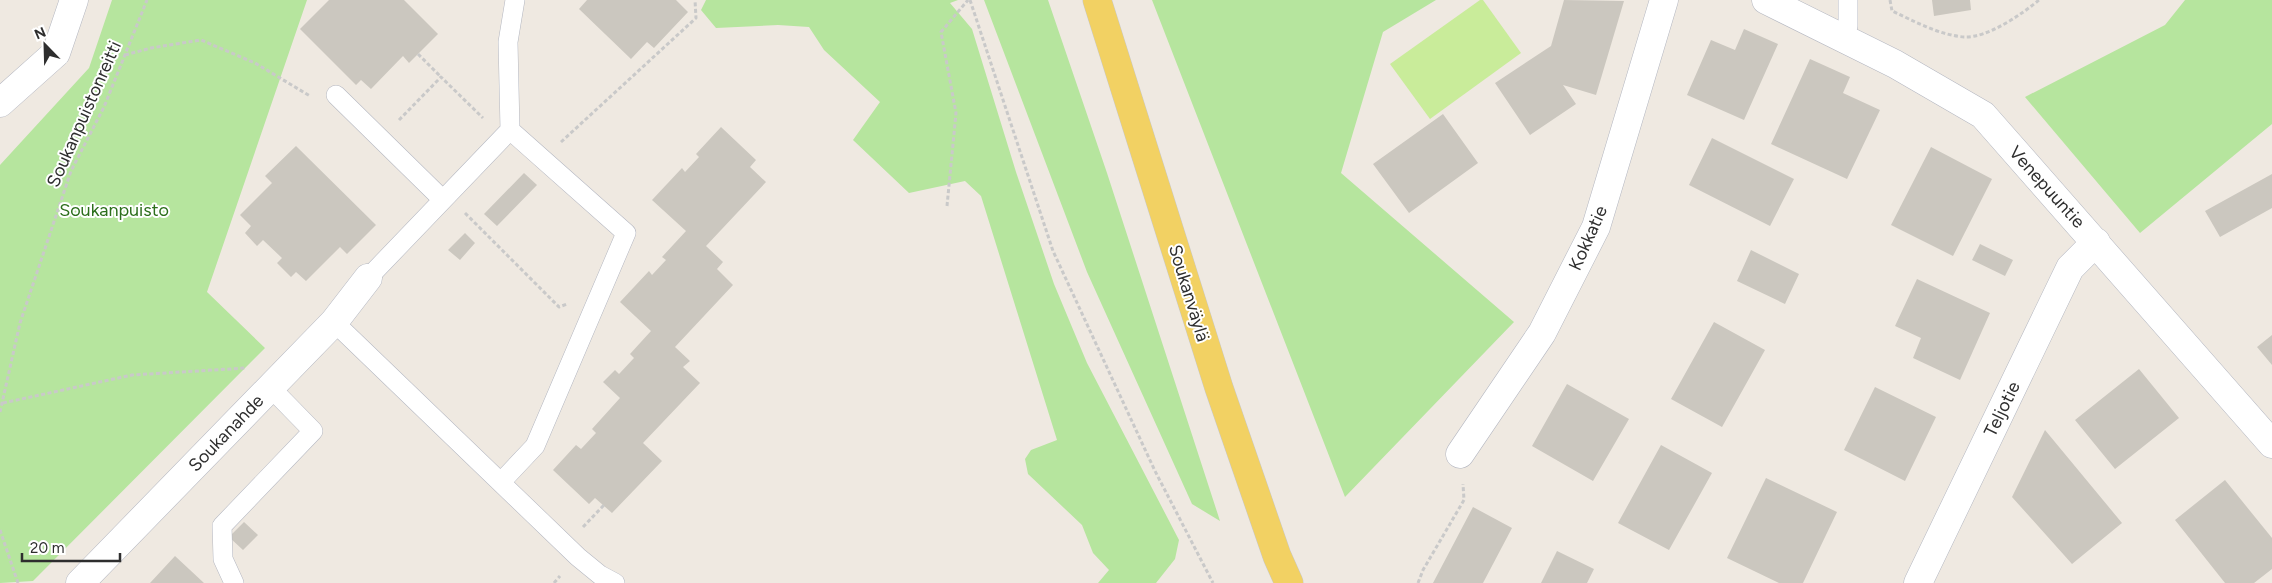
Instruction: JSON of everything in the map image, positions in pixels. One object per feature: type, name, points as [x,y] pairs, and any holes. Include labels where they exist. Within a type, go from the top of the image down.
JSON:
[{"type":"main road","name":"Soukanväylä","points":[[1097,0],[1219,388],[1277,556],[1289,583]]},
{"type":"street","points":[[0,103],[56,53],[74,0]]},
{"type":"street","name":"Kokkatie","points":[[1460,454],[1542,333],[1596,227],[1664,0]]},
{"type":"street","name":"Venepuuntie","points":[[1766,0],[1894,64],[1983,115],[2272,444]]},
{"type":"street","name":"Teljotie","points":[[1918,583],[2070,268],[2096,242]]},
{"type":"street","name":"Soukanahde","points":[[80,583],[334,322],[368,278]]},
{"type":"lane","points":[[368,278],[506,134],[508,42],[515,0]]},
{"type":"lane","points":[[1844,40],[1848,26],[1848,0]]},
{"type":"lane","points":[[336,95],[442,199]]},
{"type":"lane","points":[[500,482],[535,446],[626,233],[542,160],[506,134]]},
{"type":"lane","points":[[334,322],[578,557],[600,575],[615,583]]},
{"type":"lane","points":[[234,583],[223,559],[222,526],[313,431],[270,388]]},
{"type":"path","name":"Soukanpuistonreitti","points":[[0,412],[20,323],[71,171],[104,107],[147,0]]},
{"type":"path","points":[[542,160],[696,18],[695,0]]},
{"type":"path","points":[[947,206],[956,113],[941,32],[969,0]]},
{"type":"path","points":[[969,0],[1053,251],[1155,471],[1213,583]]},
{"type":"path","points":[[1890,0],[1892,11],[1927,27],[1966,37],[1994,30],[2019,16],[2039,0]]},
{"type":"path","points":[[125,55],[151,48],[201,40],[255,63],[315,98]]},
{"type":"path","points":[[418,54],[441,78],[506,134]]},
{"type":"path","points":[[380,138],[441,78]]},
{"type":"path","points":[[485,234],[559,307],[601,291]]},
{"type":"path","points":[[3,403],[132,375],[247,368]]},
{"type":"path","points":[[1418,583],[1423,570],[1464,500],[1460,454]]},
{"type":"path","points":[[582,529],[604,505]]},
{"type":"path","points":[[0,530],[18,583]]},
{"type":"green space","name":"Soukanpuisto","points":[[112,0],[307,0],[207,292],[265,348],[33,581],[0,583],[0,165],[89,68]]},
{"type":"green space","points":[[706,0],[958,0],[950,3],[972,29],[1016,172],[1054,284],[1087,363],[1179,540],[1175,559],[1156,583],[1098,583],[1109,570],[1093,553],[1082,525],[1028,474],[1025,459],[1031,450],[1057,440],[981,196],[965,181],[909,193],[853,140],[880,102],[824,50],[809,27],[778,25],[716,28],[701,10]]},
{"type":"green space","points":[[984,0],[1048,0],[1107,173],[1220,521],[1192,504],[1087,272]]},
{"type":"green space","points":[[1152,0],[1436,0],[1383,32],[1341,173],[1514,322],[1345,497]]},
{"type":"green space","points":[[1480,0],[1483,0],[1521,53],[1430,119],[1390,64]]},
{"type":"green space","points":[[2185,0],[2272,0],[2272,124],[2140,233],[2025,97],[2165,25]]},
{"type":"building","points":[[329,0],[404,0],[438,34],[409,63],[403,56],[371,89],[361,80],[356,85],[300,29]]},
{"type":"building","points":[[587,0],[676,0],[688,12],[654,48],[647,42],[631,59],[579,9]]},
{"type":"building","points":[[1564,0],[1624,1],[1596,95],[1563,85],[1576,104],[1530,135],[1495,83],[1551,46]]},
{"type":"building","points":[[1932,0],[1970,0],[1971,10],[1934,16]]},
{"type":"building","points":[[1744,29],[1778,44],[1744,120],[1687,95],[1711,40],[1735,50]]},
{"type":"building","points":[[1810,59],[1850,77],[1843,93],[1880,110],[1847,179],[1771,144]]},
{"type":"building","points":[[1443,114],[1478,163],[1409,213],[1373,164]]},
{"type":"building","points":[[721,127],[756,160],[750,167],[766,182],[706,246],[723,262],[717,269],[733,285],[675,347],[690,361],[683,367],[700,383],[643,443],[662,461],[612,513],[595,498],[589,504],[553,470],[576,445],[581,449],[596,433],[592,429],[620,398],[603,382],[615,370],[619,374],[634,358],[630,354],[651,331],[620,302],[649,271],[652,275],[666,260],[662,257],[686,231],[652,200],[682,168],[685,172],[699,157],[696,154]]},
{"type":"building","points":[[1712,138],[1794,179],[1770,226],[1689,185]]},
{"type":"building","points":[[296,146],[376,225],[347,254],[340,247],[306,281],[296,272],[291,277],[277,263],[282,258],[263,240],[257,246],[245,233],[251,226],[240,215],[272,183],[265,176]]},
{"type":"building","points":[[1931,147],[1992,179],[1953,256],[1891,225]]},
{"type":"building","points":[[524,173],[537,185],[497,226],[484,214]]},
{"type":"building","points":[[2272,174],[2272,208],[2220,237],[2205,211]]},
{"type":"building","points":[[465,233],[475,243],[460,260],[448,250]]},
{"type":"building","points":[[1980,244],[2013,260],[2005,276],[1972,260]]},
{"type":"building","points":[[1751,250],[1799,274],[1785,304],[1737,281]]},
{"type":"building","points":[[1917,279],[1990,313],[1960,380],[1913,358],[1921,338],[1895,326]]},
{"type":"building","points":[[1714,322],[1765,350],[1722,427],[1671,399]]},
{"type":"building","points":[[2272,335],[2272,365],[2257,347]]},
{"type":"building","points":[[2139,369],[2179,418],[2115,469],[2075,420]]},
{"type":"building","points":[[1567,384],[1629,419],[1593,481],[1532,446]]},
{"type":"building","points":[[1875,387],[1936,417],[1905,481],[1844,450]]},
{"type":"building","points":[[2045,430],[2122,523],[2072,564],[2012,497]]},
{"type":"building","points":[[1661,445],[1712,473],[1669,550],[1618,523]]},
{"type":"building","points":[[1766,478],[1837,512],[1803,583],[1779,583],[1727,558]]},
{"type":"building","points":[[2225,480],[2272,538],[2272,569],[2254,583],[2225,583],[2175,520]]},
{"type":"building","points":[[1473,507],[1512,528],[1483,583],[1433,583]]},
{"type":"building","points":[[244,522],[258,535],[243,550],[229,537]]},
{"type":"building","points":[[1557,551],[1594,569],[1587,583],[1541,583]]},
{"type":"building","points":[[175,556],[204,583],[150,583]]}]
